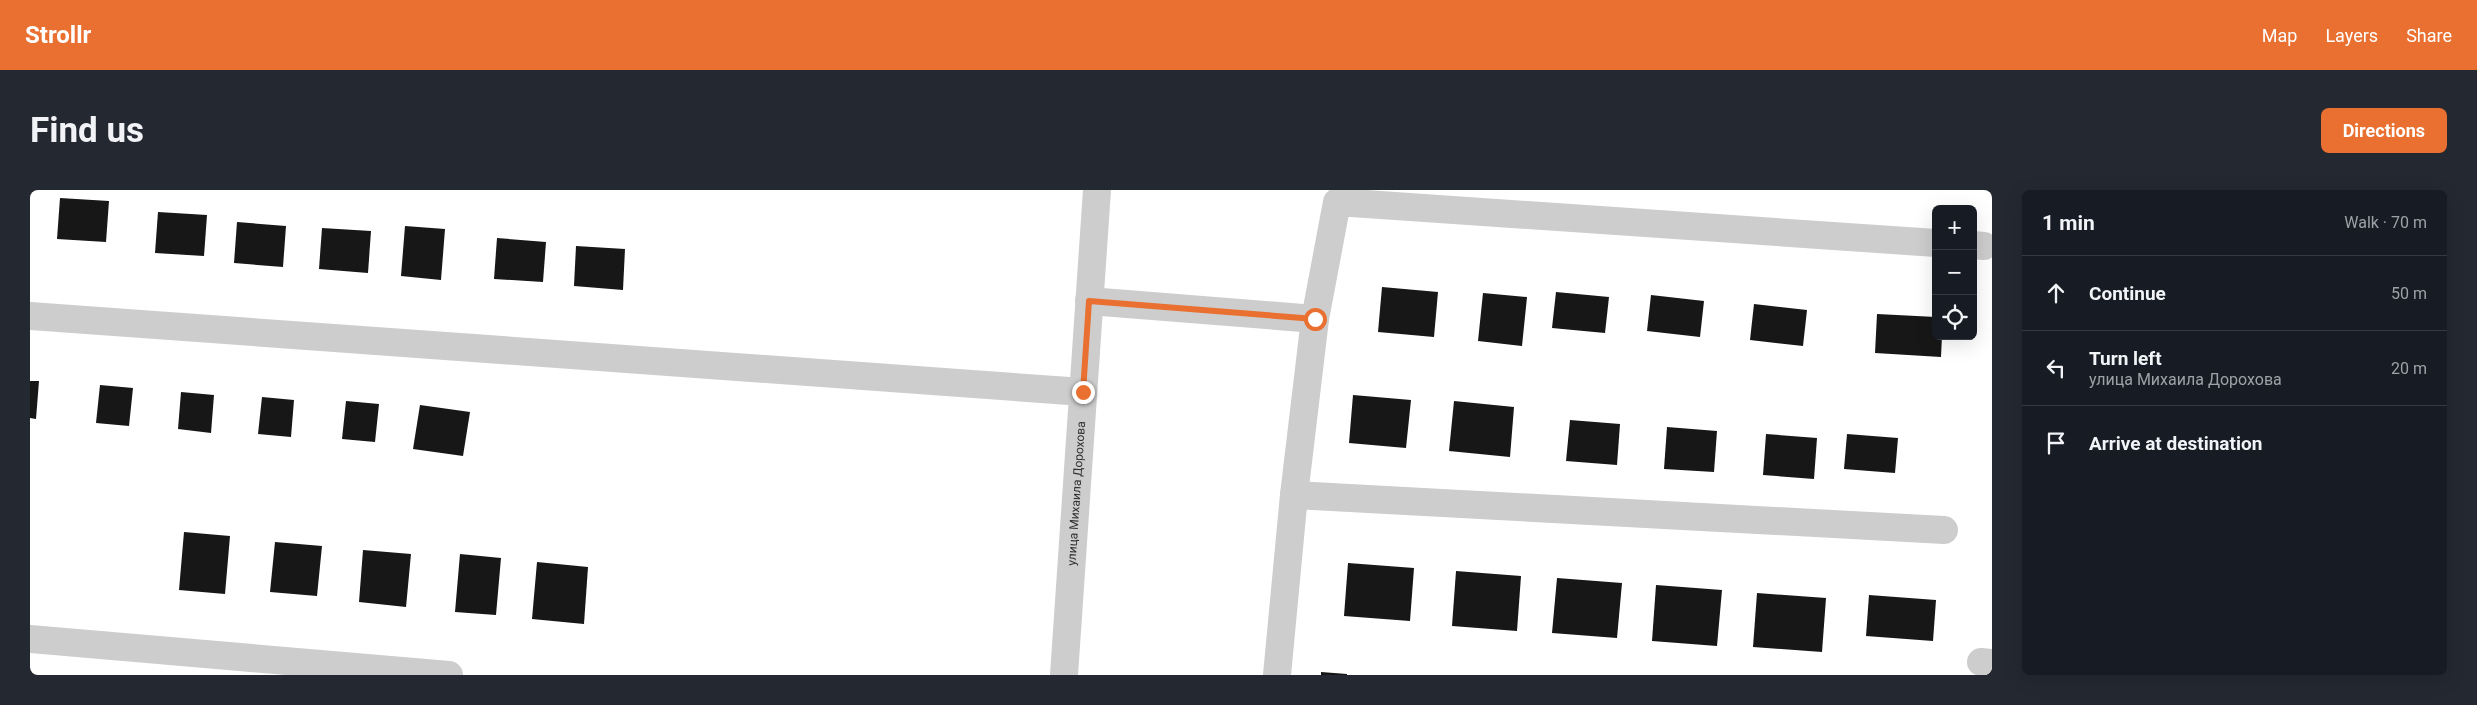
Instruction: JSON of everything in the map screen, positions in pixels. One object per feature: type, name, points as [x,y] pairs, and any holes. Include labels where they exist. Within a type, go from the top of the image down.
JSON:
[{"type":"street","name":"улица Михаила Дорохова","points":[[1064,675],[1097,190]]},
{"type":"street","points":[[1277,675],[1294,495],[1315,319],[1337,202],[1932,243]]},
{"type":"street","points":[[1089,301],[1315,319]]},
{"type":"street","points":[[30,316],[1083,392]]},
{"type":"street","points":[[1294,495],[1944,530]]},
{"type":"street","points":[[30,639],[449,675]]},
{"type":"building","points":[[60,198],[109,201],[106,242],[57,239]]},
{"type":"building","points":[[158,212],[207,215],[204,256],[155,253]]},
{"type":"building","points":[[237,222],[286,226],[283,267],[234,263]]},
{"type":"building","points":[[405,226],[445,229],[441,280],[401,276]]},
{"type":"building","points":[[322,228],[371,231],[368,273],[319,269]]},
{"type":"building","points":[[497,238],[546,242],[543,282],[494,279]]},
{"type":"building","points":[[576,246],[625,249],[623,290],[574,286]]},
{"type":"building","points":[[1382,287],[1438,292],[1434,337],[1378,332]]},
{"type":"building","points":[[1556,292],[1609,297],[1605,333],[1552,328]]},
{"type":"building","points":[[1483,293],[1527,297],[1522,346],[1478,341]]},
{"type":"building","points":[[1651,295],[1704,301],[1700,337],[1647,331]]},
{"type":"building","points":[[1754,304],[1807,310],[1803,346],[1750,340]]},
{"type":"building","points":[[1877,314],[1932,317],[1932,340],[1942,340],[1941,357],[1875,353]]},
{"type":"building","points":[[30,381],[39,381],[36,419],[30,418]]},
{"type":"building","points":[[100,385],[133,388],[129,426],[96,423]]},
{"type":"building","points":[[181,392],[214,395],[211,433],[178,429]]},
{"type":"building","points":[[1353,395],[1411,400],[1406,448],[1349,443]]},
{"type":"building","points":[[262,397],[294,400],[291,437],[258,434]]},
{"type":"building","points":[[346,401],[379,404],[375,442],[342,439]]},
{"type":"building","points":[[1454,401],[1514,407],[1510,457],[1449,451]]},
{"type":"building","points":[[420,405],[470,412],[463,456],[413,449]]},
{"type":"building","points":[[1570,420],[1620,424],[1617,465],[1566,461]]},
{"type":"building","points":[[1667,427],[1717,431],[1714,472],[1664,469]]},
{"type":"building","points":[[1766,434],[1817,438],[1814,479],[1763,475]]},
{"type":"building","points":[[1847,434],[1898,438],[1895,473],[1844,469]]},
{"type":"building","points":[[184,532],[230,536],[225,594],[179,590]]},
{"type":"building","points":[[275,542],[322,546],[317,596],[270,592]]},
{"type":"building","points":[[363,550],[411,554],[406,607],[359,602]]},
{"type":"building","points":[[460,554],[501,558],[496,615],[455,612]]},
{"type":"building","points":[[537,562],[588,567],[584,624],[532,619]]},
{"type":"building","points":[[1348,563],[1414,568],[1410,621],[1344,616]]},
{"type":"building","points":[[1456,571],[1521,576],[1517,631],[1452,626]]},
{"type":"building","points":[[1557,578],[1622,583],[1617,638],[1552,633]]},
{"type":"building","points":[[1656,585],[1722,590],[1717,646],[1652,641]]},
{"type":"building","points":[[1757,593],[1826,598],[1822,652],[1753,647]]},
{"type":"building","points":[[1869,595],[1936,600],[1933,641],[1866,636]]},
{"type":"building","points":[[1321,672],[1347,674],[1347,675],[1321,675]]},
{"type":"route","points":[[1083,392],[1089,301],[1315,319]]}]
